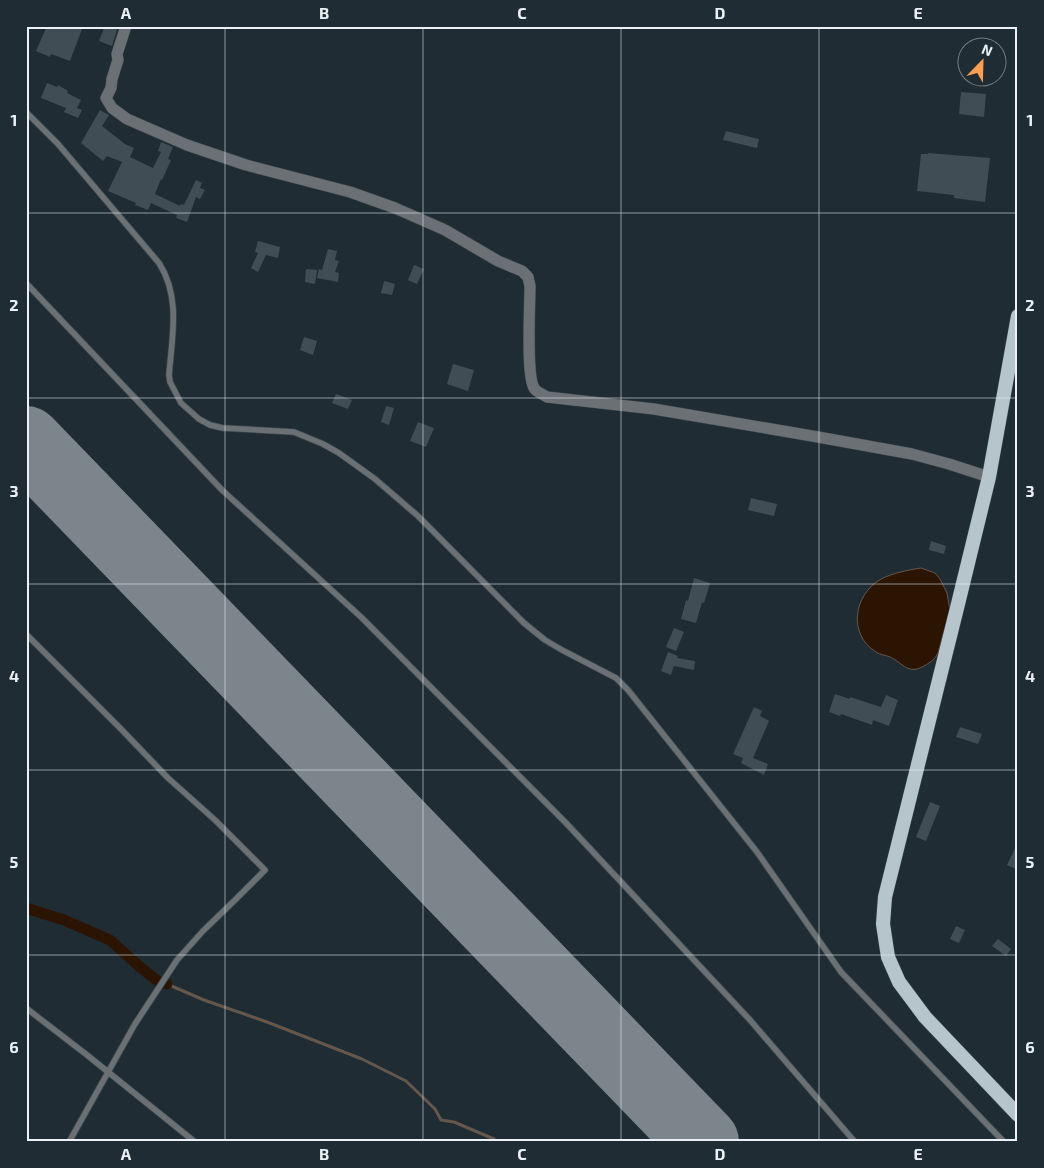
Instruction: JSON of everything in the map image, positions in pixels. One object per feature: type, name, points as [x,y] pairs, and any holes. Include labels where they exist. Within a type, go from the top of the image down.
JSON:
[{"type":"highway","points":[[1018,316],[989,477],[885,897],[883,924],[888,957],[899,982],[925,1017],[1018,1115]]},
{"type":"street","points":[[126,26],[106,98],[112,108],[127,119],[187,145],[246,165],[350,192],[395,208],[445,230],[498,261],[522,271],[528,277],[530,286],[531,378],[534,389],[547,397],[654,410],[912,454],[989,477]]},
{"type":"lane","points":[[26,112],[65,151],[159,263],[165,273],[170,286],[174,310],[169,374],[172,387],[181,403],[199,419],[210,425],[223,428],[294,432],[339,453],[375,479],[418,516],[524,622],[546,640],[616,678],[628,690],[757,852],[841,972],[1004,1142]]},
{"type":"lane","points":[[26,283],[222,490],[361,617],[566,822],[750,1020],[855,1142]]},
{"type":"lane","points":[[26,634],[168,778],[215,820],[264,870],[203,930],[176,960],[135,1024],[69,1142]]},
{"type":"lane","points":[[26,1008],[194,1142]]},
{"type":"shaded area","points":[[921,568],[935,573],[940,579],[947,593],[950,610],[937,655],[926,665],[910,669],[890,657],[878,653],[867,645],[861,636],[858,626],[858,615],[864,595],[881,579]]},
{"type":"building","points":[[47,26],[75,26],[82,29],[70,61],[51,54],[50,57],[36,51]]},
{"type":"building","points":[[105,26],[118,26],[112,46],[99,41]]},
{"type":"building","points":[[47,83],[57,87],[58,85],[68,91],[67,93],[81,100],[77,108],[82,110],[78,118],[64,112],[66,108],[41,98]]},
{"type":"building","points":[[961,92],[986,94],[984,117],[959,114]]},
{"type":"building","points":[[100,110],[109,115],[102,126],[125,144],[134,148],[130,157],[153,168],[161,152],[158,151],[161,142],[173,147],[168,159],[171,160],[155,194],[180,206],[181,204],[184,205],[196,180],[202,183],[200,188],[205,190],[200,199],[196,197],[187,222],[176,218],[177,215],[151,203],[148,210],[108,191],[122,162],[107,156],[103,161],[81,143]]},
{"type":"building","points":[[726,131],[759,139],[757,148],[723,140]]},
{"type":"building","points":[[921,154],[990,158],[985,202],[954,198],[954,195],[917,191]]},
{"type":"building","points":[[258,241],[280,247],[278,258],[266,255],[258,272],[251,268],[258,253],[255,252]]},
{"type":"building","points":[[328,249],[337,251],[335,260],[339,261],[335,272],[339,273],[338,282],[317,278],[319,269],[322,270]]},
{"type":"building","points":[[414,265],[424,269],[417,284],[408,280]]},
{"type":"building","points":[[306,269],[317,270],[315,284],[305,282]]},
{"type":"building","points":[[384,281],[395,284],[392,295],[381,293]]},
{"type":"building","points":[[304,337],[317,341],[313,355],[300,350]]},
{"type":"building","points":[[453,364],[474,370],[468,391],[447,384]]},
{"type":"building","points":[[336,394],[352,400],[348,409],[332,403]]},
{"type":"building","points":[[386,406],[394,408],[389,425],[381,422]]},
{"type":"building","points":[[418,422],[434,428],[426,447],[410,441]]},
{"type":"building","points":[[751,498],[777,504],[774,516],[748,510]]},
{"type":"building","points":[[931,541],[946,546],[944,554],[929,550]]},
{"type":"building","points":[[694,578],[710,583],[696,623],[681,619]]},
{"type":"building","points":[[674,628],[684,632],[676,651],[666,647]]},
{"type":"building","points":[[668,652],[678,656],[677,658],[695,661],[694,670],[674,666],[671,675],[661,671]]},
{"type":"building","points":[[835,694],[881,707],[886,695],[898,700],[889,726],[873,720],[872,725],[841,714],[840,716],[829,712]]},
{"type":"building","points":[[754,707],[762,711],[760,716],[769,721],[753,758],[768,764],[764,775],[741,763],[743,758],[733,754]]},
{"type":"building","points":[[960,727],[982,734],[978,744],[956,737]]},
{"type":"building","points":[[930,802],[940,806],[926,841],[916,837]]},
{"type":"building","points":[[1018,842],[1018,870],[1007,865]]},
{"type":"building","points":[[956,926],[965,930],[959,943],[950,939]]},
{"type":"building","points":[[998,939],[1011,949],[1006,956],[992,946]]},
{"type":"waterway","points":[[26,908],[64,920],[110,940],[159,982],[167,984]]},
{"type":"waterway","points":[[167,984],[204,1000],[362,1059],[406,1081],[435,1109],[441,1120],[454,1122],[497,1142]]},
{"type":"runway","points":[[26,442],[703,1142]]}]
